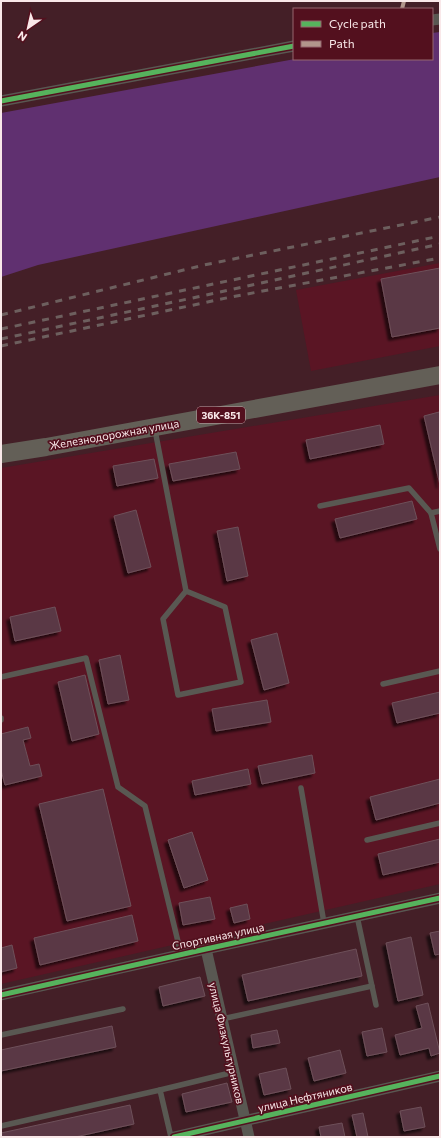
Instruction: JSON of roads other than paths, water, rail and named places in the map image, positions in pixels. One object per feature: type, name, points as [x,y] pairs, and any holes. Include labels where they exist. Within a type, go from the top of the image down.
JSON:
[{"type":"main road","name":"Железнодорожная улица","points":[[1,454],[440,374]]},
{"type":"street","points":[[1,101],[293,46]]},
{"type":"street","name":"Спортивная улица","points":[[1,996],[181,954],[440,898]]},
{"type":"street","name":"улица Физкультурников","points":[[206,949],[249,1137]]},
{"type":"street","name":"улица Нефтяников","points":[[174,1137],[193,1135],[245,1121],[440,1076]]},
{"type":"lane","points":[[155,427],[186,591]]},
{"type":"lane","points":[[320,506],[409,488],[431,513],[440,549]]},
{"type":"lane","points":[[431,513],[440,511]]},
{"type":"lane","points":[[186,591],[225,607],[240,682],[178,695],[163,619],[186,591]]},
{"type":"lane","points":[[1,677],[86,658],[118,787],[145,806],[181,954]]},
{"type":"lane","points":[[384,684],[440,672]]},
{"type":"lane","points":[[301,788],[324,923]]},
{"type":"lane","points":[[367,840],[440,823]]},
{"type":"lane","points":[[357,916],[376,1005]]},
{"type":"lane","points":[[222,1019],[372,986]]},
{"type":"lane","points":[[1,1035],[123,1009]]},
{"type":"lane","points":[[1,1126],[234,1072]]},
{"type":"lane","points":[[160,1090],[170,1137]]},
{"type":"railway","points":[[1,315],[204,265],[440,217]]},
{"type":"railway","points":[[1,329],[440,236]]},
{"type":"railway","points":[[1,339],[440,244]]},
{"type":"railway","points":[[1,346],[231,297],[440,258]]}]
